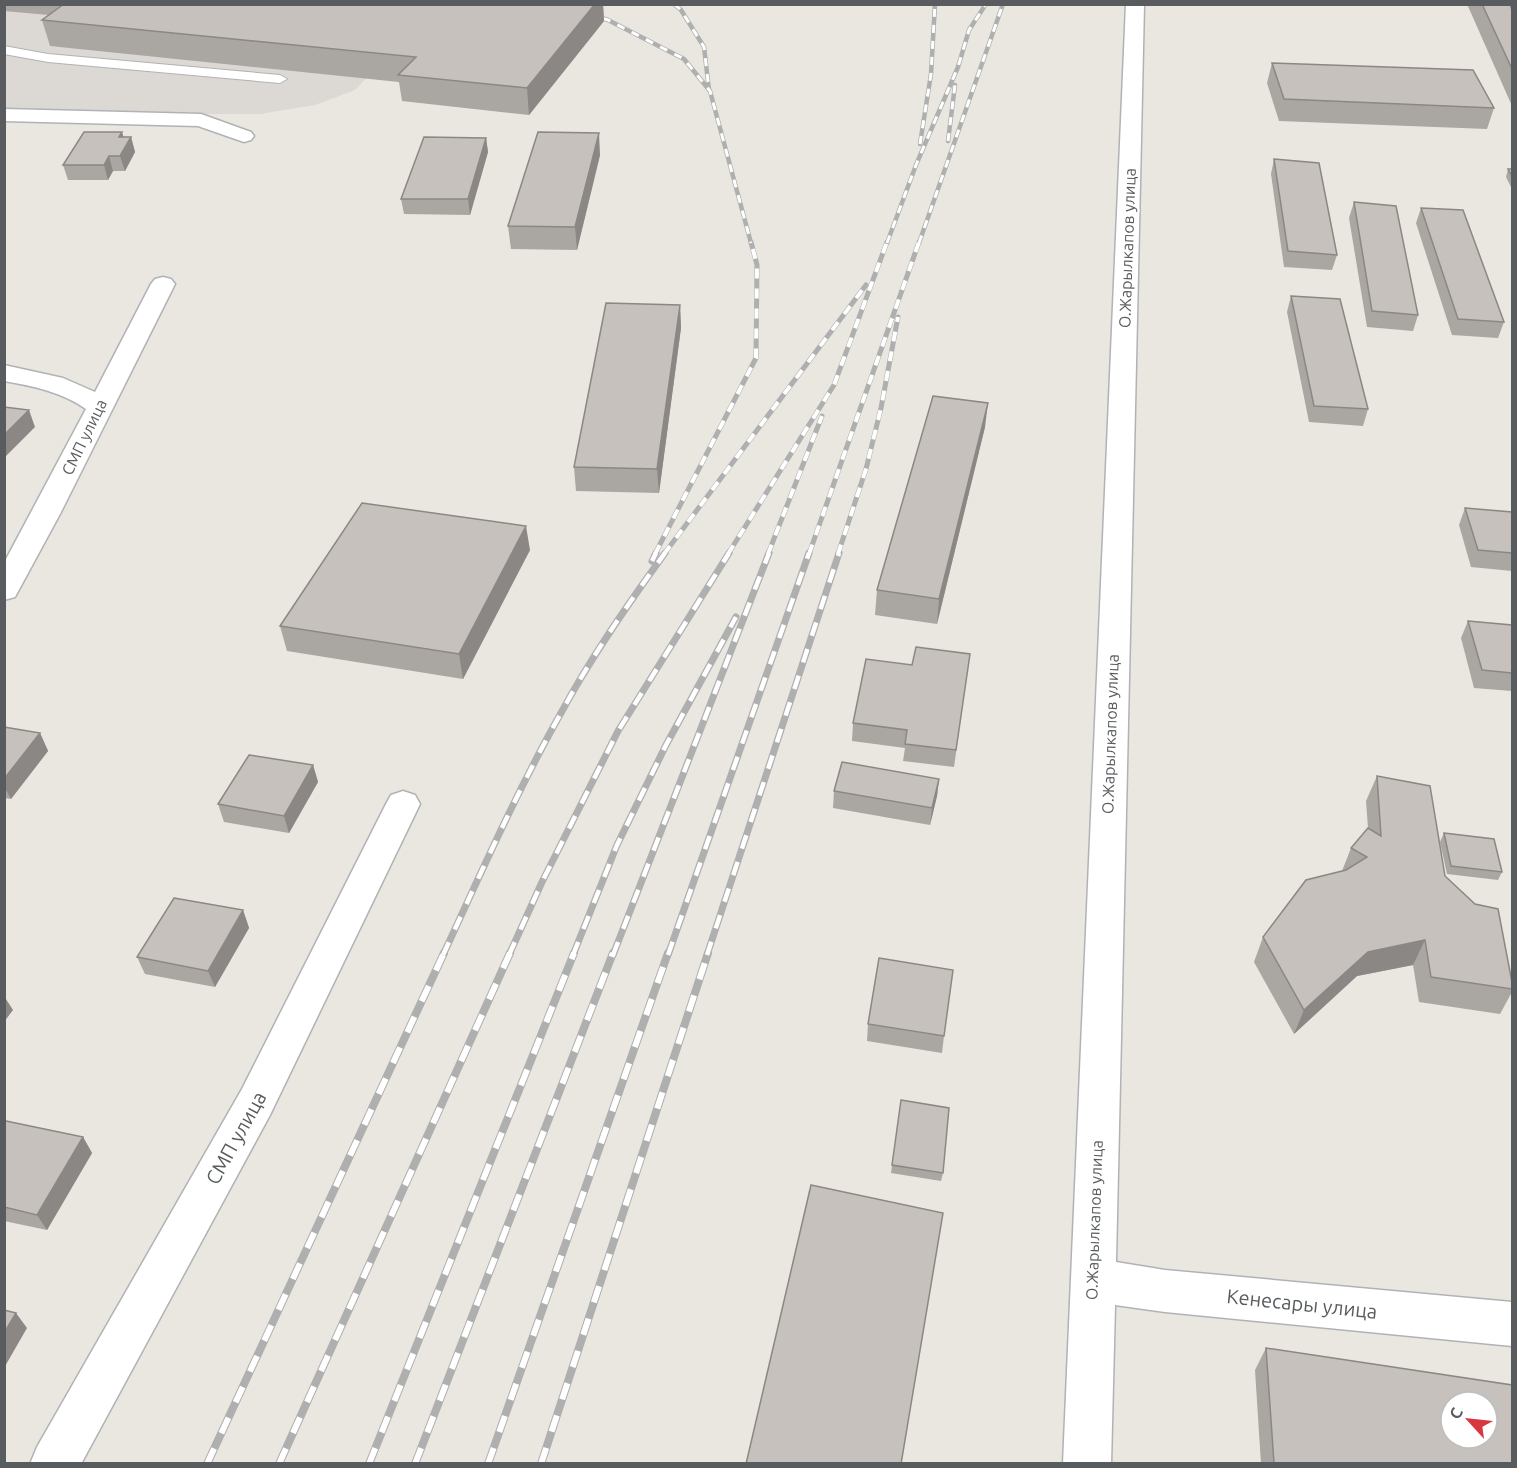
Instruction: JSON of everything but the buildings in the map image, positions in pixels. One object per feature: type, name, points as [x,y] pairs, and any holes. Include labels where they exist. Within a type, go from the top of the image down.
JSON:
[{"type":"street","name":"О.Жарылкапов улица","points":[[1087,1464],[1135,4]]},
{"type":"street","points":[[4,115],[201,120],[244,136]]},
{"type":"street","name":"СМП улица","points":[[4,590],[34,537],[163,284]]},
{"type":"street","points":[[4,373],[30,377],[87,396],[99,406]]},
{"type":"street","name":"СМП улица","points":[[54,1464],[256,1102],[403,804]]},
{"type":"street","name":"Кенесары улица","points":[[1092,1280],[1165,1291],[1512,1324]]},
{"type":"lane","points":[[4,50],[48,58],[280,79]]},
{"type":"shaded area","points":[[5,5],[436,5],[355,90],[315,105],[260,114],[196,114],[5,110]]},
{"type":"railway","points":[[557,4],[608,20],[684,59],[709,90]]},
{"type":"railway","points":[[674,4],[681,10],[704,47],[709,90]]},
{"type":"railway","points":[[920,144],[931,74],[935,4]]},
{"type":"railway","points":[[887,243],[916,165],[958,67],[969,30],[986,4]]},
{"type":"railway","points":[[919,243],[1003,4]]},
{"type":"railway","points":[[948,141],[955,85]]},
{"type":"railway","points":[[709,90],[751,243]]},
{"type":"railway","points":[[655,554],[756,358],[757,265],[751,242]]},
{"type":"railway","points":[[728,554],[834,385],[887,242]]},
{"type":"railway","points":[[809,554],[919,242]]},
{"type":"railway","points":[[664,554],[866,285]]},
{"type":"railway","points":[[838,554],[866,469],[881,408],[898,317]]},
{"type":"railway","points":[[768,554],[822,416]]},
{"type":"railway","points":[[652,561],[656,553]]},
{"type":"railway","points":[[443,955],[514,802],[561,713],[610,631],[665,553]]},
{"type":"railway","points":[[509,955],[542,882],[618,731],[729,553]]},
{"type":"railway","points":[[613,955],[769,553]]},
{"type":"railway","points":[[668,955],[809,553]]},
{"type":"railway","points":[[707,955],[839,553]]},
{"type":"railway","points":[[573,955],[617,845],[666,745],[736,617]]},
{"type":"railway","points":[[207,1464],[444,953]]},
{"type":"railway","points":[[279,1464],[510,953]]},
{"type":"railway","points":[[369,1464],[574,953]]},
{"type":"railway","points":[[415,1464],[613,953]]},
{"type":"railway","points":[[488,1464],[668,953]]},
{"type":"railway","points":[[541,1464],[708,953]]}]
